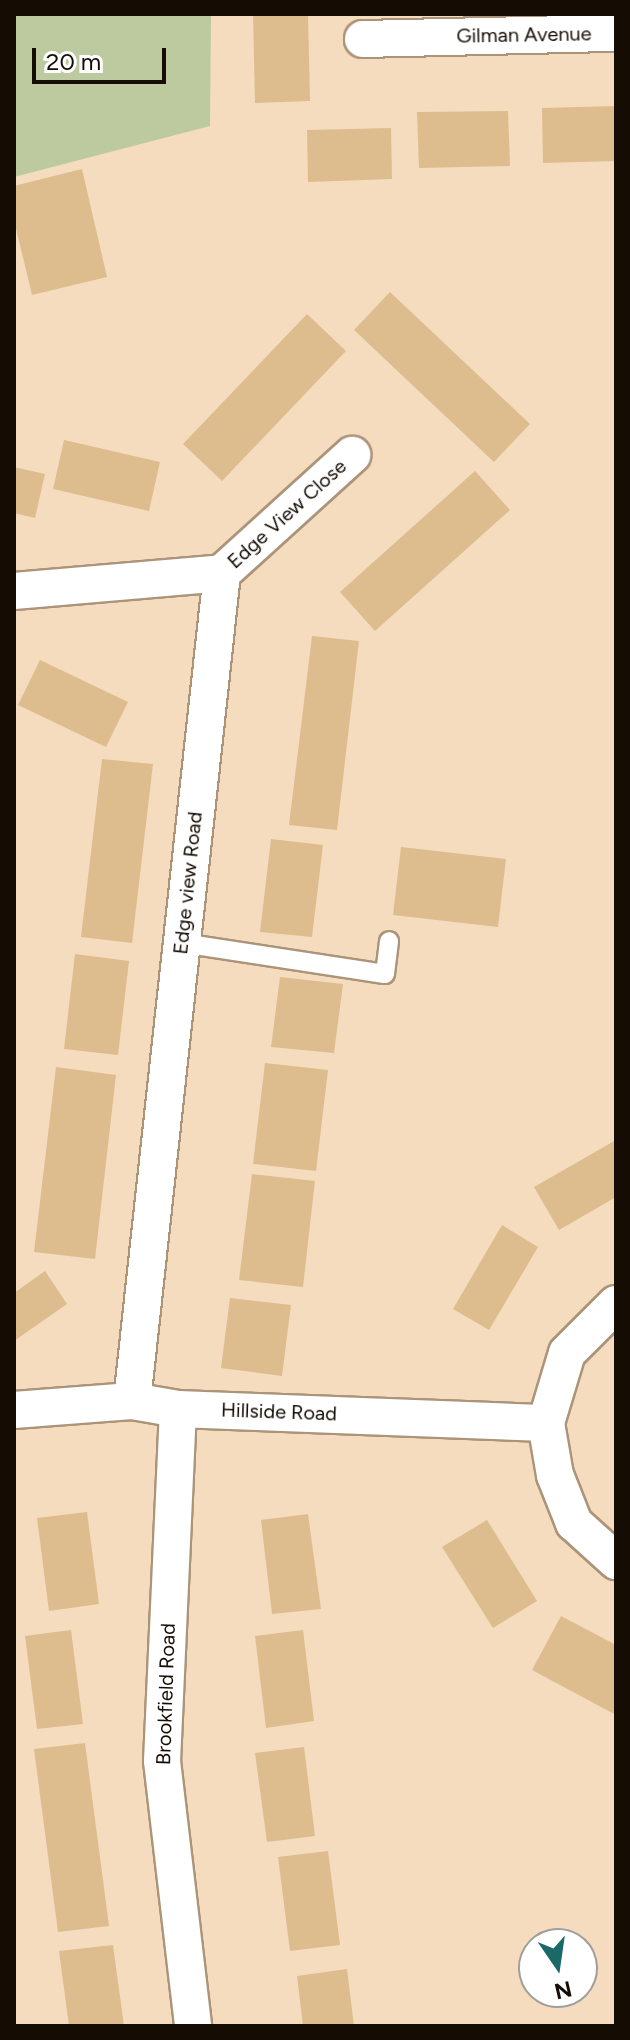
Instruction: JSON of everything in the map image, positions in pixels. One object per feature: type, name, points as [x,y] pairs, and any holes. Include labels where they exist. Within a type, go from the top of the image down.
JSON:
[{"type":"street","name":"Gilman Avenue","points":[[363,39],[432,25],[616,33]]},
{"type":"street","name":"Edge View Close","points":[[222,573],[352,455]]},
{"type":"street","points":[[14,591],[222,573]]},
{"type":"street","name":"Edge view Road","points":[[132,1401],[222,573]]},
{"type":"street","points":[[616,1304],[567,1353],[546,1423],[555,1475],[574,1523],[616,1561]]},
{"type":"street","name":"Hillside Road","points":[[14,1410],[132,1401],[178,1409],[546,1423]]},
{"type":"street","name":"Brookfield Road","points":[[178,1409],[162,1761],[193,2026]]},
{"type":"lane","points":[[182,943],[385,974],[389,941]]},
{"type":"green space","points":[[14,14],[211,14],[210,126],[14,177]]},
{"type":"building","points":[[253,14],[308,14],[310,101],[255,103]]},
{"type":"building","points":[[616,106],[616,161],[543,163],[542,108]]},
{"type":"building","points":[[508,111],[510,166],[419,168],[417,112]]},
{"type":"building","points":[[391,128],[392,179],[308,182],[307,130]]},
{"type":"building","points":[[82,169],[107,277],[32,295],[14,220],[14,186]]},
{"type":"building","points":[[390,292],[530,424],[494,462],[354,330]]},
{"type":"building","points":[[307,314],[346,351],[222,481],[183,444]]},
{"type":"building","points":[[64,440],[160,462],[149,511],[53,489]]},
{"type":"building","points":[[14,467],[45,474],[35,518],[14,513]]},
{"type":"building","points":[[475,471],[510,510],[375,631],[340,592]]},
{"type":"building","points":[[312,636],[359,641],[337,830],[289,825]]},
{"type":"building","points":[[40,660],[128,702],[106,747],[18,705]]},
{"type":"building","points":[[102,759],[153,764],[132,943],[81,937]]},
{"type":"building","points":[[271,839],[323,845],[312,937],[260,932]]},
{"type":"building","points":[[401,847],[506,859],[498,927],[393,915]]},
{"type":"building","points":[[75,954],[129,961],[118,1055],[64,1049]]},
{"type":"building","points":[[280,977],[343,984],[334,1053],[271,1047]]},
{"type":"building","points":[[265,1063],[328,1070],[316,1171],[253,1164]]},
{"type":"building","points":[[56,1067],[116,1075],[95,1259],[34,1252]]},
{"type":"building","points":[[616,1140],[616,1197],[559,1230],[534,1187]]},
{"type":"building","points":[[252,1174],[315,1181],[303,1287],[239,1280]]},
{"type":"building","points":[[502,1225],[538,1247],[489,1330],[453,1309]]},
{"type":"building","points":[[45,1271],[67,1304],[14,1341],[14,1293]]},
{"type":"building","points":[[230,1298],[291,1305],[282,1376],[221,1368]]},
{"type":"building","points":[[87,1512],[99,1604],[49,1611],[37,1518]]},
{"type":"building","points":[[308,1514],[321,1609],[272,1614],[261,1520]]},
{"type":"building","points":[[487,1520],[537,1601],[493,1628],[442,1547]]},
{"type":"building","points":[[561,1616],[616,1645],[616,1715],[532,1670]]},
{"type":"building","points":[[71,1630],[83,1724],[37,1729],[25,1636]]},
{"type":"building","points":[[303,1630],[314,1721],[266,1728],[255,1636]]},
{"type":"building","points":[[85,1743],[109,1926],[58,1932],[34,1749]]},
{"type":"building","points":[[304,1747],[315,1836],[267,1842],[255,1753]]},
{"type":"building","points":[[328,1851],[340,1945],[290,1951],[278,1857]]},
{"type":"building","points":[[113,1945],[124,2026],[69,2026],[59,1951]]},
{"type":"building","points":[[347,1969],[354,2026],[303,2026],[297,1976]]}]
